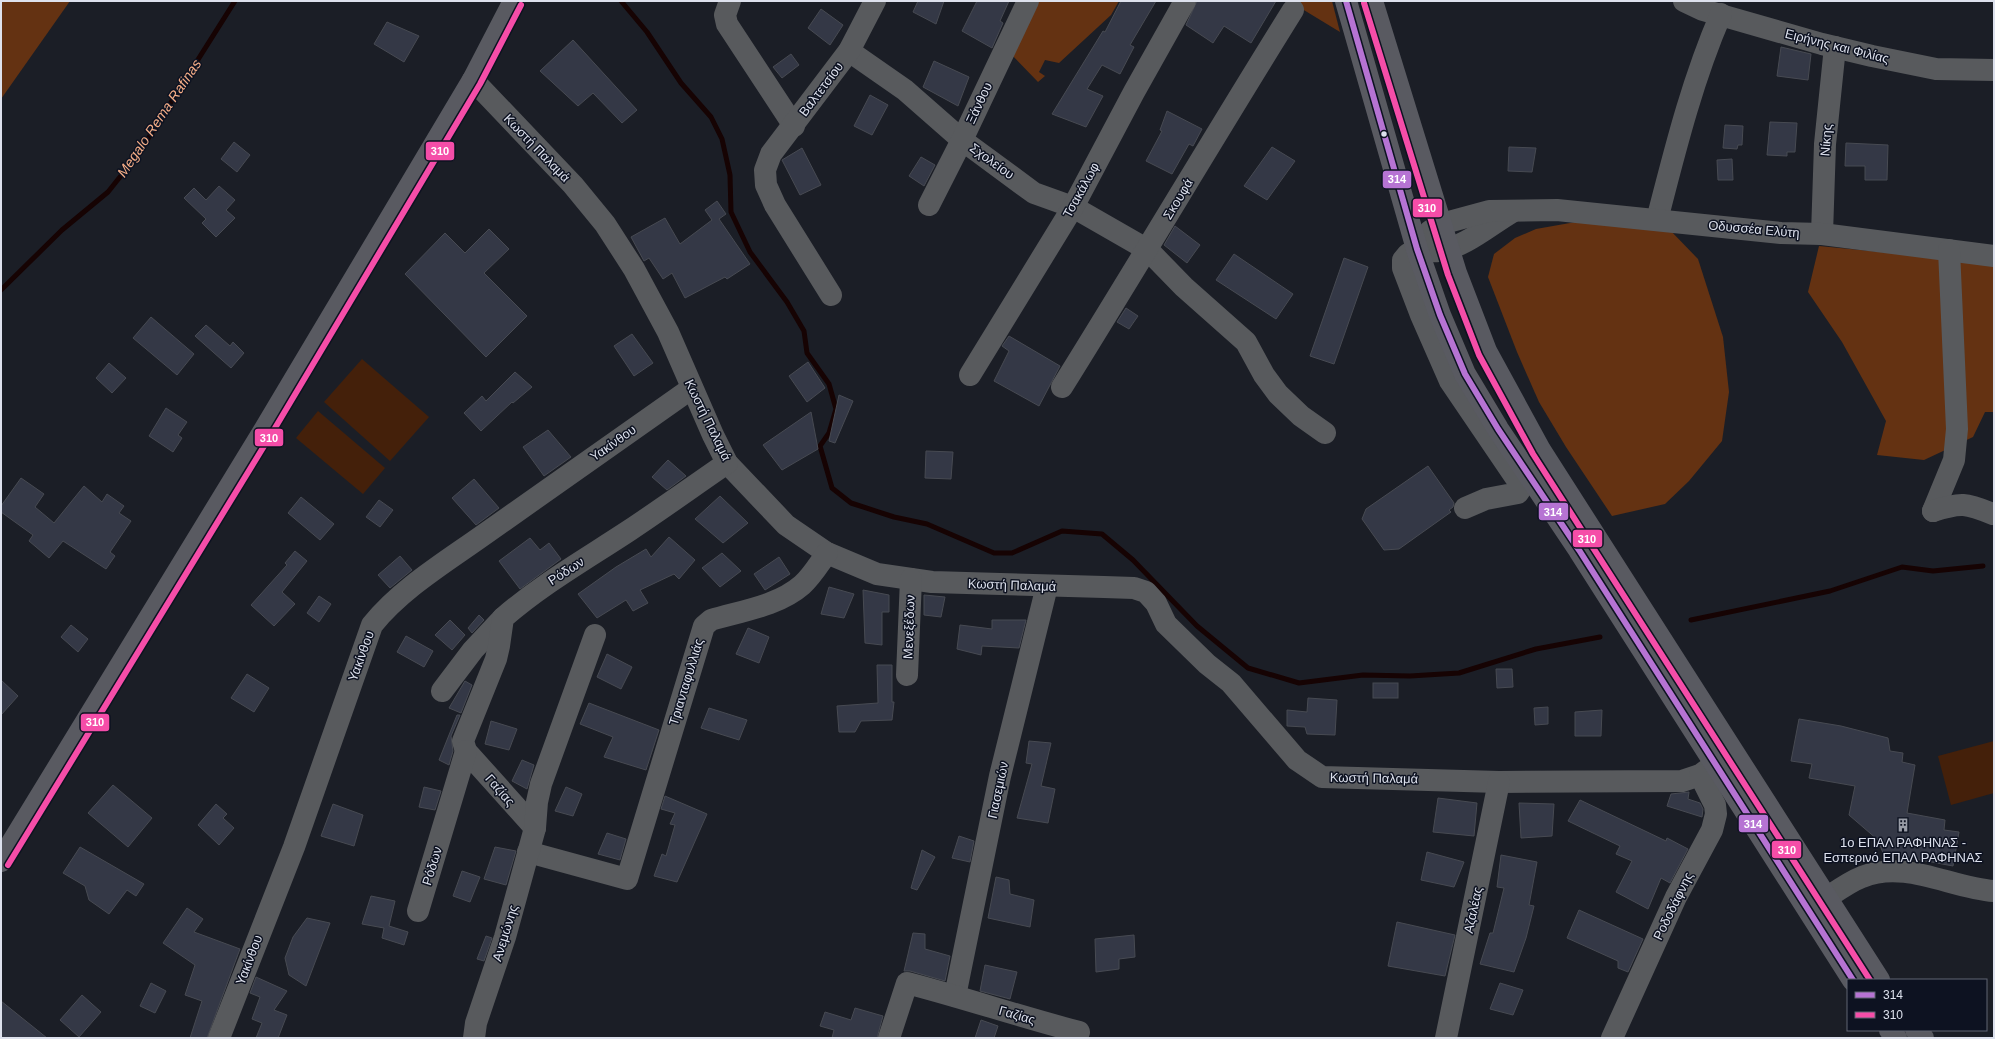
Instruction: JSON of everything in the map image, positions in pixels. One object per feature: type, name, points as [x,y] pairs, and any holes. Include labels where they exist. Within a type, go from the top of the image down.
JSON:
[{"type":"main road","points":[[1,861],[261,435],[472,80],[514,1]]},
{"type":"main road","points":[[1346,1],[1417,248],[1440,315],[1465,374],[1498,429],[1579,550],[1708,770],[1852,979]]},
{"type":"main road","points":[[1372,1],[1448,249],[1486,351],[1540,450],[1825,899],[1878,979]]},
{"type":"street","name":"Βαλτετσίου","points":[[728,8],[727,24],[794,126],[849,51],[875,1]]},
{"type":"street","name":"Ξάνθου","points":[[929,204],[962,140],[1028,1]]},
{"type":"street","name":"Τσακάλωφ","points":[[970,376],[1073,207],[1134,92],[1185,1]]},
{"type":"street","name":"Ειρήνης και Φιλίας","points":[[1684,1],[1703,10],[1835,47],[1936,69],[1994,70]]},
{"type":"street","name":"Σκουφά","points":[[1062,387],[1148,250],[1232,108],[1293,10]]},
{"type":"street","points":[[1656,220],[1686,108],[1703,55],[1721,14]]},
{"type":"street","name":"Νίκης","points":[[1822,234],[1825,144],[1835,47]]},
{"type":"street","name":"Σχολείου","points":[[849,51],[905,90],[962,140],[1034,193],[1073,207],[1148,250],[1184,287],[1246,342],[1264,375],[1278,394],[1301,416],[1325,433]]},
{"type":"street","name":"Κωστή Παλαμά","points":[[472,80],[529,141],[573,185],[605,224],[634,269],[668,332],[727,463],[786,525],[827,553],[877,574],[911,580],[932,582],[1134,588],[1146,592],[1156,604],[1166,624],[1207,664],[1231,683],[1297,760],[1322,777],[1499,782],[1682,781],[1708,770]]},
{"type":"street","points":[[794,126],[771,154],[765,170],[766,185],[775,205],[831,295]]},
{"type":"street","name":"Οδυσσέα Ελύτη","points":[[1441,224],[1489,211],[1512,212],[1557,210],[1781,233],[1822,234],[1994,256]]},
{"type":"street","points":[[1417,248],[1438,251],[1448,249],[1467,240],[1512,212]]},
{"type":"street","points":[[1441,224],[1430,231],[1417,248],[1408,254],[1403,260],[1403,268],[1450,381],[1522,487],[1518,493],[1486,499],[1465,508]]},
{"type":"street","points":[[1949,250],[1957,429],[1954,460],[1933,511],[1954,504],[1967,504],[1994,515]]},
{"type":"street","name":"Υακίνθου","points":[[219,1038],[294,847],[372,625],[385,609],[428,575],[571,472],[692,388]]},
{"type":"street","name":"Ρόδων","points":[[442,691],[473,650],[503,618],[524,600],[554,578],[630,530],[727,463]]},
{"type":"street","name":"Τριανταφυλλιάς","points":[[528,852],[627,880],[704,626],[711,620],[778,601],[802,585],[827,553]]},
{"type":"street","name":"Μενεξέδων","points":[[907,675],[911,580]]},
{"type":"street","name":"Γιασεμιών","points":[[955,996],[1000,776],[1046,586]]},
{"type":"street","name":"Ρόδων","points":[[418,911],[466,751],[463,738],[496,659],[500,646],[503,618]]},
{"type":"street","name":"Ανεμώνης","points":[[474,1038],[476,1023],[505,937],[535,828],[537,802],[541,784],[594,635]]},
{"type":"street","name":"Γαζίας","points":[[466,751],[535,828]]},
{"type":"street","name":"Ροδοδάφνης","points":[[1612,1038],[1676,897],[1712,830],[1716,814],[1708,770]]},
{"type":"street","name":"Αζαλέας","points":[[1446,1038],[1499,782]]},
{"type":"street","points":[[1825,899],[1863,877],[1884,872],[1908,873],[1945,880],[1973,889],[1994,891]]},
{"type":"street","name":"Γαζίας","points":[[888,1038],[907,983],[955,996],[1021,1017],[1079,1032]]},
{"type":"shaded area","points":[[1,1],[70,1],[1,99]]},
{"type":"shaded area","points":[[1035,1],[1119,1],[1111,15],[1059,63],[1045,60],[1039,72],[1045,76],[1038,82],[1010,53]]},
{"type":"shaded area","points":[[1289,1],[1332,1],[1340,32]]},
{"type":"shaded area","points":[[1587,220],[1668,228],[1698,259],[1723,337],[1729,392],[1722,441],[1689,481],[1665,504],[1612,516],[1566,447],[1539,402],[1517,352],[1488,277],[1494,254],[1515,238],[1536,229]]},
{"type":"shaded area","points":[[1819,246],[1994,263],[1994,412],[1985,412],[1973,437],[1924,460],[1877,455],[1886,421],[1842,342],[1808,292]]},
{"type":"shaded area","points":[[362,359],[429,417],[390,461],[324,402]]},
{"type":"shaded area","points":[[318,411],[385,468],[363,494],[296,438]]},
{"type":"shaded area","points":[[1994,741],[1994,793],[1951,805],[1938,756]]},
{"type":"building","points":[[918,1],[944,1],[936,24],[913,12]]},
{"type":"building","points":[[977,1],[1009,1],[1000,21],[1003,23],[992,48],[962,31]]},
{"type":"building","points":[[1121,1],[1156,1],[1130,45],[1134,47],[1120,74],[1102,65],[1087,89],[1103,96],[1086,127],[1052,114],[1103,31],[1105,32]]},
{"type":"building","points":[[1197,1],[1276,1],[1251,43],[1224,26],[1213,43],[1186,25]]},
{"type":"building","points":[[821,9],[843,25],[830,45],[808,28]]},
{"type":"building","points":[[387,22],[419,36],[404,62],[374,44]]},
{"type":"building","points":[[573,40],[637,110],[622,123],[593,93],[578,106],[540,71]]},
{"type":"building","points":[[1781,47],[1811,54],[1808,80],[1777,76]]},
{"type":"building","points":[[791,54],[799,65],[782,78],[773,67]]},
{"type":"building","points":[[934,61],[969,77],[958,106],[923,87]]},
{"type":"building","points":[[870,95],[888,105],[872,135],[854,126]]},
{"type":"building","points":[[1167,111],[1202,129],[1193,146],[1189,144],[1172,174],[1146,161],[1162,131],[1160,130]]},
{"type":"building","points":[[1770,122],[1797,123],[1795,152],[1787,152],[1787,156],[1767,155]]},
{"type":"building","points":[[1725,125],[1743,126],[1742,145],[1738,145],[1737,149],[1723,148]]},
{"type":"building","points":[[234,142],[250,155],[237,172],[221,159]]},
{"type":"building","points":[[1846,143],[1888,145],[1887,180],[1865,180],[1865,166],[1845,166]]},
{"type":"building","points":[[1272,147],[1295,161],[1267,200],[1244,186]]},
{"type":"building","points":[[1509,147],[1536,148],[1532,172],[1508,171]]},
{"type":"building","points":[[802,148],[821,185],[800,195],[782,160]]},
{"type":"building","points":[[921,157],[935,165],[924,186],[909,176]]},
{"type":"building","points":[[1732,159],[1733,180],[1718,180],[1717,160]]},
{"type":"building","points":[[219,186],[235,200],[226,210],[235,218],[216,237],[202,223],[206,219],[184,198],[194,188],[206,200]]},
{"type":"building","points":[[717,201],[726,214],[719,219],[750,264],[727,279],[725,277],[685,298],[672,273],[663,279],[649,258],[644,261],[631,237],[665,218],[680,244],[712,220],[705,210]]},
{"type":"building","points":[[1175,226],[1200,245],[1187,263],[1164,245]]},
{"type":"building","points":[[489,229],[509,249],[484,273],[527,316],[486,357],[405,274],[445,233],[465,253]]},
{"type":"building","points":[[1234,254],[1293,294],[1276,319],[1216,280]]},
{"type":"building","points":[[1344,258],[1368,267],[1334,364],[1310,356]]},
{"type":"building","points":[[1126,308],[1138,316],[1129,329],[1117,322]]},
{"type":"building","points":[[151,317],[194,354],[177,375],[133,338]]},
{"type":"building","points":[[206,325],[230,346],[233,342],[244,353],[231,368],[195,336]]},
{"type":"building","points":[[632,334],[653,363],[634,376],[614,346]]},
{"type":"building","points":[[1009,336],[1060,366],[1039,406],[994,381],[1009,351],[1002,346]]},
{"type":"building","points":[[808,362],[825,388],[807,402],[789,376]]},
{"type":"building","points":[[109,363],[126,378],[112,393],[96,378]]},
{"type":"building","points":[[515,372],[532,387],[513,403],[512,402],[481,431],[464,413],[482,396],[486,401]]},
{"type":"building","points":[[839,395],[853,401],[835,443],[829,441]]},
{"type":"building","points":[[166,408],[187,422],[178,435],[182,438],[173,452],[149,436]]},
{"type":"building","points":[[811,412],[818,449],[782,470],[763,445]]},
{"type":"building","points":[[548,430],[571,457],[544,476],[523,447]]},
{"type":"building","points":[[926,451],[953,452],[951,479],[925,478]]},
{"type":"building","points":[[668,460],[686,476],[667,490],[652,477]]},
{"type":"building","points":[[1428,466],[1454,503],[1453,507],[1449,510],[1451,512],[1399,549],[1384,550],[1362,519],[1366,509]]},
{"type":"building","points":[[21,478],[44,494],[35,507],[54,523],[84,486],[102,502],[107,494],[124,506],[119,513],[131,521],[110,552],[115,556],[106,569],[63,541],[49,558],[29,541],[33,535],[1,512],[1,506]]},
{"type":"building","points":[[474,479],[499,508],[476,525],[452,498]]},
{"type":"building","points":[[720,496],[748,523],[723,543],[695,519]]},
{"type":"building","points":[[301,497],[334,524],[320,540],[288,513]]},
{"type":"building","points":[[379,500],[393,510],[380,527],[366,517]]},
{"type":"building","points":[[669,537],[695,560],[679,579],[674,574],[640,590],[648,603],[633,611],[626,600],[597,618],[578,594],[616,567],[646,549],[651,557]]},
{"type":"building","points":[[530,538],[540,550],[549,543],[561,559],[520,589],[499,561]]},
{"type":"building","points":[[295,551],[307,561],[282,592],[295,604],[274,626],[251,605],[287,565],[285,563]]},
{"type":"building","points":[[722,553],[741,571],[720,587],[702,568]]},
{"type":"building","points":[[400,556],[412,570],[390,588],[378,575]]},
{"type":"building","points":[[779,557],[790,574],[765,590],[754,574]]},
{"type":"building","points":[[829,587],[854,594],[844,618],[821,614]]},
{"type":"building","points":[[863,590],[889,595],[889,612],[882,612],[882,645],[865,643]]},
{"type":"building","points":[[924,595],[945,597],[941,617],[924,615]]},
{"type":"building","points":[[319,596],[331,604],[319,622],[307,613]]},
{"type":"building","points":[[479,615],[484,620],[472,633],[468,628]]},
{"type":"building","points":[[450,620],[465,635],[452,650],[435,635]]},
{"type":"building","points":[[992,620],[1026,620],[1019,648],[982,646],[981,655],[957,649],[960,625],[992,629]]},
{"type":"building","points":[[71,625],[88,639],[78,652],[61,637]]},
{"type":"building","points":[[748,628],[769,637],[759,663],[736,654]]},
{"type":"building","points":[[406,636],[433,651],[424,667],[397,652]]},
{"type":"building","points":[[607,654],[632,667],[621,689],[597,677]]},
{"type":"building","points":[[877,665],[892,665],[892,702],[894,702],[892,720],[861,721],[855,732],[839,732],[837,706],[878,703]]},
{"type":"building","points":[[1496,669],[1512,669],[1513,687],[1497,688]]},
{"type":"building","points":[[247,674],[269,688],[254,712],[231,698]]},
{"type":"building","points":[[1,680],[18,696],[1,715]]},
{"type":"building","points":[[465,681],[472,685],[461,713],[449,708]]},
{"type":"building","points":[[1373,683],[1398,683],[1398,698],[1373,698]]},
{"type":"building","points":[[1308,698],[1337,700],[1335,735],[1307,734],[1305,727],[1287,726],[1287,710],[1307,712]]},
{"type":"building","points":[[589,703],[659,730],[646,770],[604,757],[613,737],[580,724]]},
{"type":"building","points":[[1548,707],[1548,724],[1535,725],[1534,708]]},
{"type":"building","points":[[709,708],[747,720],[739,740],[701,728]]},
{"type":"building","points":[[1602,710],[1601,736],[1575,736],[1575,712]]},
{"type":"building","points":[[457,715],[460,715],[451,736],[453,751],[449,765],[439,760]]},
{"type":"building","points":[[1799,719],[1841,726],[1888,738],[1890,751],[1903,753],[1902,762],[1915,765],[1907,813],[1945,820],[1944,830],[1959,832],[1953,866],[1883,853],[1878,840],[1849,815],[1855,786],[1809,778],[1812,764],[1791,761]]},
{"type":"building","points":[[491,721],[517,729],[509,750],[485,744]]},
{"type":"building","points":[[1029,741],[1051,743],[1041,786],[1055,789],[1048,823],[1017,818],[1032,764],[1026,763]]},
{"type":"building","points":[[522,760],[534,765],[527,789],[512,781]]},
{"type":"building","points":[[113,785],[152,818],[128,847],[88,813]]},
{"type":"building","points":[[424,787],[441,791],[435,810],[419,807]]},
{"type":"building","points":[[566,787],[582,794],[573,816],[555,811]]},
{"type":"building","points":[[1689,792],[1688,799],[1700,803],[1703,809],[1702,817],[1667,806],[1671,794]]},
{"type":"building","points":[[665,796],[707,814],[677,882],[654,876],[662,854],[666,856],[675,825],[670,824],[675,813],[661,809]]},
{"type":"building","points":[[1438,798],[1477,803],[1474,836],[1433,832]]},
{"type":"building","points":[[1580,800],[1666,841],[1667,838],[1688,849],[1670,883],[1661,878],[1648,909],[1616,892],[1632,861],[1616,854],[1620,846],[1568,821]]},
{"type":"building","points":[[1519,803],[1554,804],[1552,836],[1521,838]]},
{"type":"building","points":[[216,804],[227,814],[223,818],[234,828],[219,845],[198,825]]},
{"type":"building","points":[[333,804],[363,815],[354,846],[321,836]]},
{"type":"building","points":[[607,833],[626,839],[620,860],[598,854]]},
{"type":"building","points":[[959,836],[974,841],[970,862],[952,858]]},
{"type":"building","points":[[80,847],[144,884],[136,896],[127,890],[109,914],[89,900],[85,886],[63,873]]},
{"type":"building","points":[[495,847],[516,851],[506,885],[484,879]]},
{"type":"building","points":[[922,850],[935,857],[917,890],[911,888]]},
{"type":"building","points":[[1427,852],[1464,862],[1454,887],[1421,880]]},
{"type":"building","points":[[1501,855],[1537,862],[1529,905],[1534,906],[1526,938],[1514,972],[1480,964],[1490,933],[1493,933],[1504,888],[1497,887]]},
{"type":"building","points":[[462,871],[480,877],[470,902],[453,896]]},
{"type":"building","points":[[996,877],[1009,880],[1010,894],[1034,900],[1030,927],[988,918]]},
{"type":"building","points":[[371,896],[395,901],[389,926],[408,932],[404,945],[382,938],[384,928],[362,924]]},
{"type":"building","points":[[187,908],[203,919],[194,932],[240,949],[207,1038],[190,1038],[202,1001],[185,995],[195,965],[163,943]]},
{"type":"building","points":[[1579,910],[1643,939],[1628,972],[1618,968],[1618,961],[1567,938]]},
{"type":"building","points":[[307,918],[330,923],[306,986],[289,975],[285,958],[293,937]]},
{"type":"building","points":[[1397,922],[1455,935],[1445,976],[1388,966]]},
{"type":"building","points":[[913,933],[925,934],[925,949],[950,956],[945,981],[910,971],[904,971]]},
{"type":"building","points":[[1134,935],[1135,957],[1119,959],[1119,969],[1096,972],[1095,939]]},
{"type":"building","points":[[486,936],[492,938],[484,961],[477,959]]},
{"type":"building","points":[[985,965],[1017,972],[1010,999],[980,991]]},
{"type":"building","points":[[256,977],[287,991],[274,1010],[287,1015],[278,1038],[256,1038],[262,1023],[252,1019],[260,997],[250,993]]},
{"type":"building","points":[[151,983],[166,991],[155,1013],[140,1006]]},
{"type":"building","points":[[1500,983],[1523,990],[1513,1015],[1490,1009]]},
{"type":"building","points":[[82,995],[101,1012],[79,1037],[60,1020]]},
{"type":"building","points":[[1,1001],[47,1038],[1,1038]]},
{"type":"building","points":[[855,1008],[883,1016],[877,1038],[832,1038],[834,1030],[820,1026],[825,1012],[851,1020]]},
{"type":"building","points":[[981,1020],[998,1026],[994,1038],[975,1038]]},
{"type":"waterway","name":"Megalo Rema Rafinas","points":[[1,290],[62,230],[108,192],[139,153],[235,1]]},
{"type":"waterway","points":[[621,1],[647,32],[681,83],[711,117],[722,139],[730,175],[731,212],[750,252],[787,302],[804,331],[807,353],[829,384],[836,409],[829,433],[820,446],[832,488],[851,503],[894,517],[927,524],[994,553],[1012,553],[1062,531],[1102,534],[1133,560],[1197,626],[1248,668],[1299,683],[1363,675],[1410,676],[1459,673],[1536,649],[1600,637]]},
{"type":"waterway","points":[[1691,620],[1830,591],[1902,567],[1933,571],[1983,566]]},
{"type":"transit line","name":"314","points":[[1346,1],[1417,249],[1440,315],[1465,374],[1498,429],[1579,550],[1852,979]]},
{"type":"transit line","name":"310","points":[[1364,3],[1448,275],[1479,355],[1533,454],[1869,979]]},
{"type":"transit line","name":"310","points":[[8,865],[272,433],[480,84],[521,5]]},
{"type":"place","name":"1ο ΕΠΑΛ ΡΑΦΗΝΑΣ - Εσπερινό ΕΠΑΛ ΡΑΦΗΝΑΣ","points":[[1903,825]]}]
